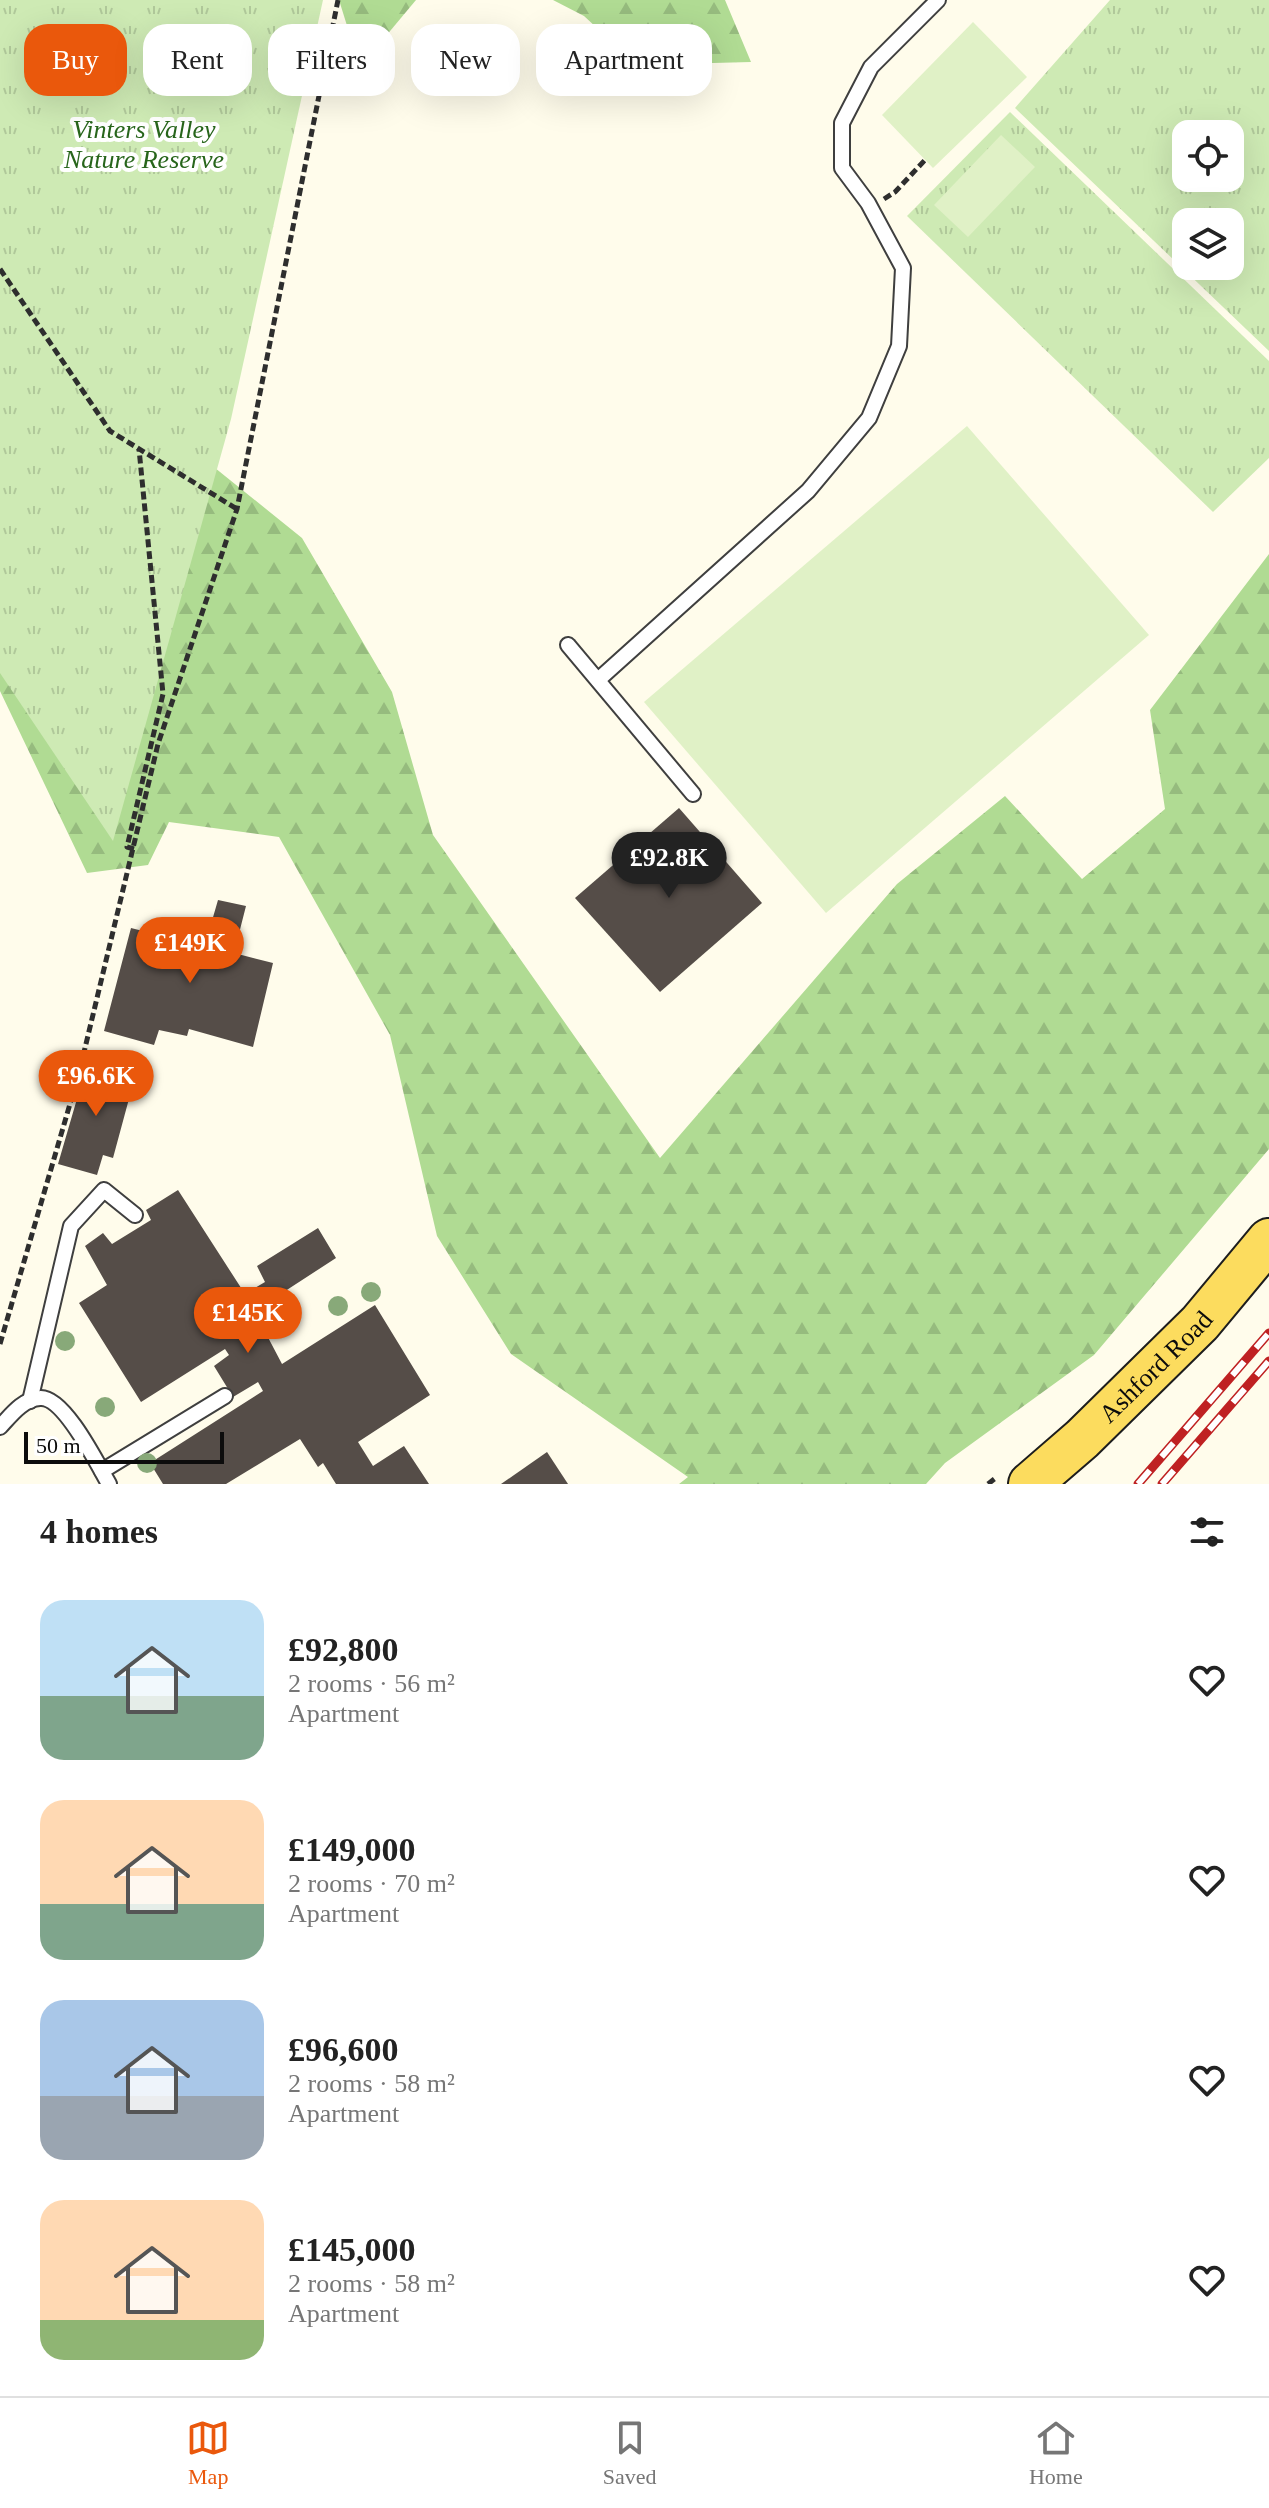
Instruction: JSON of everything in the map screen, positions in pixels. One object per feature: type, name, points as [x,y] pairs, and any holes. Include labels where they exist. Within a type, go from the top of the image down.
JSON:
[{"type":"main road","name":"Ashford Road","points":[[1030,1484],[1082,1439],[1200,1323],[1269,1240]]},
{"type":"lane","points":[[598,680],[808,491],[869,418],[899,346],[903,268],[870,208],[842,168],[842,123],[871,67],[938,0]]},
{"type":"lane","points":[[568,645],[693,794]]},
{"type":"lane","points":[[30,1401],[71,1226],[104,1190],[135,1215]]},
{"type":"lane","points":[[0,1427],[17,1408],[30,1401],[42,1397],[51,1400],[70,1420],[106,1478],[225,1396]]},
{"type":"path","points":[[0,1344],[79,1073],[158,744],[237,509],[338,0]]},
{"type":"path","points":[[870,208],[895,192],[925,160]]},
{"type":"path","points":[[0,269],[110,431],[237,509]]},
{"type":"path","points":[[134,849],[127,847],[163,694],[139,449]]},
{"type":"green space","name":"Vinters Valley Nature Reserve","points":[[0,0],[323,0],[318,24],[268,24],[268,96],[302,96],[231,419],[113,841],[0,673]]},
{"type":"green space","points":[[339,0],[416,0],[395,25],[347,24]]},
{"type":"green space","points":[[553,0],[725,0],[751,62],[712,63],[712,24],[593,24]]},
{"type":"green space","points":[[1110,0],[1269,0],[1269,351],[1195,280],[1244,280],[1244,208],[1172,208],[1172,258],[1015,108]]},
{"type":"green space","points":[[973,22],[1027,77],[933,168],[882,115]]},
{"type":"green space","points":[[1010,112],[1172,268],[1172,280],[1185,280],[1269,361],[1269,458],[1213,512],[907,216]]},
{"type":"green space","points":[[1001,135],[1035,167],[968,237],[934,205]]},
{"type":"green space","points":[[0,334],[70,351],[302,538],[392,692],[433,835],[660,1158],[897,884],[1005,796],[1082,879],[1165,809],[1150,710],[1269,554],[1269,1149],[1094,1355],[945,1463],[926,1484],[679,1484],[688,1477],[511,1354],[437,1236],[390,1035],[279,837],[169,822],[148,865],[87,873],[0,691]]},
{"type":"green space","points":[[967,426],[1149,635],[826,913],[644,702]]},
{"type":"building","points":[[679,808],[762,903],[660,992],[575,898]]},
{"type":"building","points":[[218,900],[246,906],[234,953],[273,963],[253,1047],[189,1029],[187,1036],[159,1030],[154,1045],[104,1031],[131,928],[198,945],[202,937],[207,938]]},
{"type":"building","points":[[88,1061],[125,1070],[122,1082],[133,1084],[113,1158],[103,1155],[97,1175],[58,1164]]},
{"type":"building","points":[[178,1190],[245,1294],[265,1282],[257,1266],[318,1228],[336,1258],[276,1297],[273,1291],[251,1305],[282,1364],[375,1305],[430,1395],[358,1442],[373,1466],[404,1446],[429,1484],[336,1484],[323,1463],[318,1467],[300,1439],[226,1484],[163,1484],[150,1463],[263,1391],[258,1382],[233,1397],[214,1366],[229,1355],[225,1349],[141,1402],[79,1303],[107,1285],[85,1246],[103,1233],[112,1244],[151,1220],[146,1210]]},
{"type":"building","points":[[547,1452],[568,1484],[501,1484]]},
{"type":"railway","points":[[1138,1484],[1269,1333]]},
{"type":"railway","points":[[1162,1484],[1269,1361]]}]
